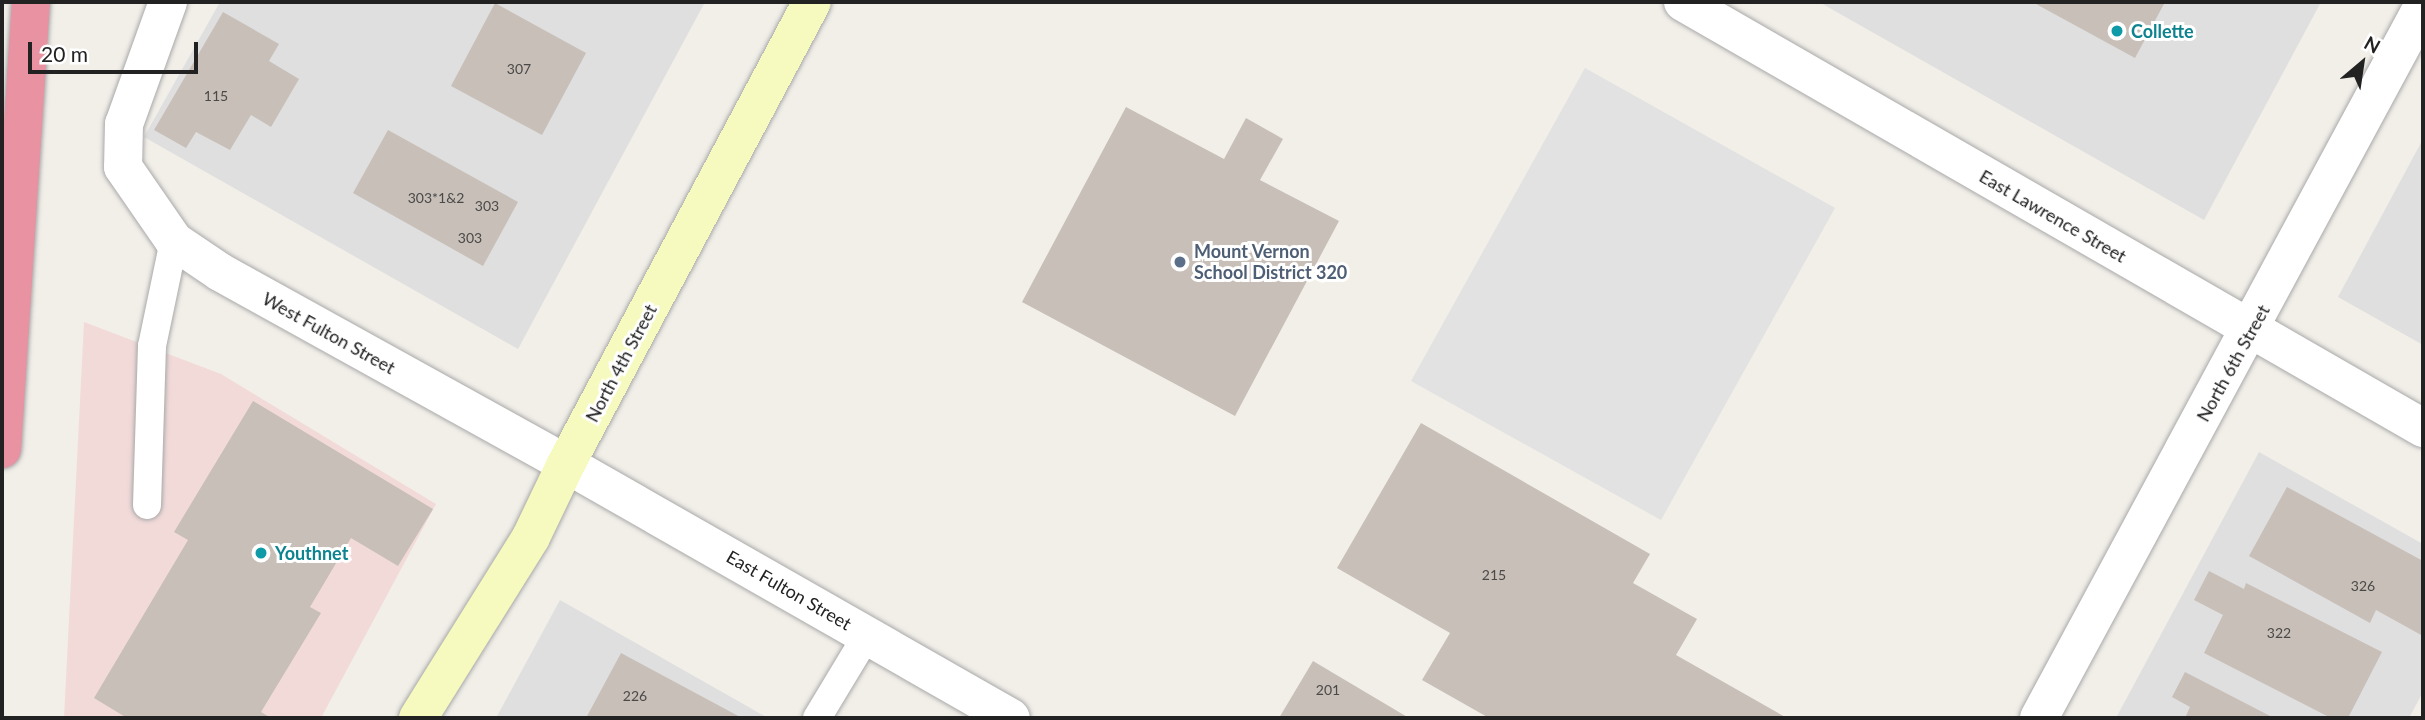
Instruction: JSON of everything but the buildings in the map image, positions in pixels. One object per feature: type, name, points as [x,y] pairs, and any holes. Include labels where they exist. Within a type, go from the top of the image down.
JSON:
[{"type":"highway","points":[[2,449],[31,2]]},
{"type":"main road","name":"North 4th Street","points":[[418,718],[531,537],[566,464],[812,2]]},
{"type":"street","name":"West Fulton Street","points":[[168,2],[124,124],[123,167],[174,241],[220,272],[566,464]]},
{"type":"street","name":"East Lawrence Street","points":[[1683,2],[2423,428]]},
{"type":"street","name":"North 6th Street","points":[[2039,718],[2423,6]]},
{"type":"street","name":"East Fulton Street","points":[[566,464],[1012,718]]},
{"type":"lane","points":[[147,505],[152,346],[174,241]]},
{"type":"lane","points":[[817,718],[867,635]]},
{"type":"shaded area","points":[[220,2],[705,2],[518,349],[144,137]]},
{"type":"shaded area","points":[[1819,2],[2321,2],[2204,220]]},
{"type":"shaded area","points":[[1585,68],[1835,208],[1661,520],[1411,381]]},
{"type":"shaded area","points":[[2423,139],[2423,345],[2338,297]]},
{"type":"shaded area","points":[[84,322],[221,374],[436,504],[321,718],[64,718]]},
{"type":"shaded area","points":[[2259,452],[2423,544],[2423,692],[2409,718],[2116,718]]},
{"type":"shaded area","points":[[560,600],[768,718],[496,718]]},
{"type":"place","name":"Collette","points":[[2117,31]]},
{"type":"place","name":"Mount Vernon School District 320","points":[[1180,262]]},
{"type":"place","name":"Youthnet","points":[[261,553]]}]
